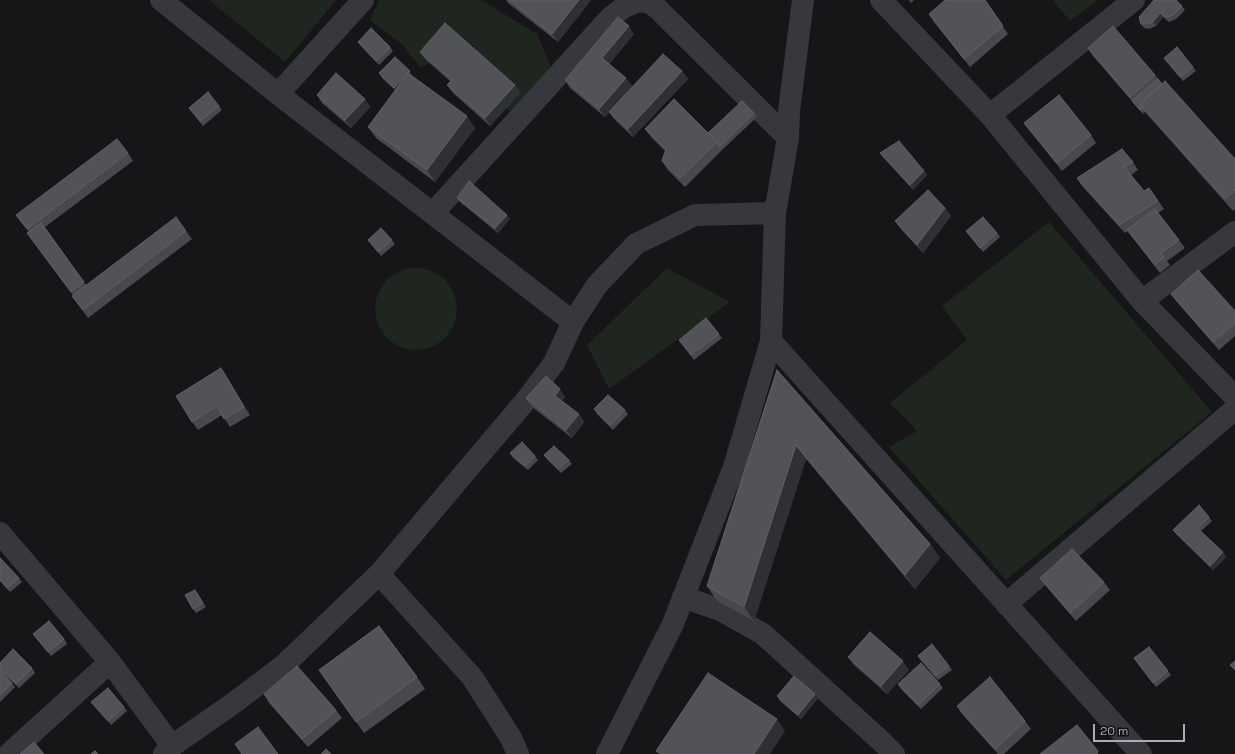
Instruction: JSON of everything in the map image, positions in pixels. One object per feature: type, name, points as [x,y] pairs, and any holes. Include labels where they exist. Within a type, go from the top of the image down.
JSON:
[{"type":"street","points":[[161,0],[278,94],[573,322]]},
{"type":"street","points":[[278,94],[363,0]]},
{"type":"street","points":[[607,754],[673,624],[734,468],[771,341],[775,212],[788,138],[789,111],[803,0]]},
{"type":"street","points":[[881,0],[990,115],[1142,301],[1235,396]]},
{"type":"street","points":[[990,115],[1134,0]]},
{"type":"street","points":[[433,213],[610,18],[624,7],[639,1],[650,4],[658,9],[788,138]]},
{"type":"street","points":[[0,533],[110,662],[168,750],[284,665],[379,574],[545,375],[554,363],[573,322],[597,285],[636,244],[695,215],[775,212]]},
{"type":"street","points":[[1142,301],[1235,232]]},
{"type":"street","points":[[771,341],[1141,754]]},
{"type":"street","points":[[1006,604],[1235,409]]},
{"type":"street","points":[[379,574],[472,677],[510,738],[518,754]]},
{"type":"street","points":[[683,597],[720,610],[763,634],[894,754]]},
{"type":"street","points":[[9,754],[110,662]]},
{"type":"shaded area","points":[[209,0],[336,0],[285,62]]},
{"type":"shaded area","points":[[379,0],[481,0],[537,34],[549,61],[550,73],[530,96],[509,112],[493,87],[472,45],[420,67],[402,44],[370,20]]},
{"type":"shaded area","points":[[1053,0],[1098,0],[1070,21]]},
{"type":"shaded area","points":[[1049,222],[1212,412],[1006,580],[889,447],[917,431],[890,403],[967,340],[942,306]]},
{"type":"shaded area","points":[[408,268],[424,268],[439,275],[450,286],[457,301],[457,317],[454,325],[445,338],[432,347],[424,350],[408,350],[393,343],[382,332],[375,317],[375,301],[382,286],[393,275]]},
{"type":"shaded area","points":[[667,268],[730,302],[609,389],[587,345]]},
{"type":"building","points":[[509,0],[579,0],[552,34]]},
{"type":"building","points":[[945,0],[985,0],[1003,26],[964,59],[929,14]]},
{"type":"building","points":[[1154,0],[1176,0],[1182,6],[1173,15],[1166,17],[1160,13],[1153,22],[1141,24],[1139,17]]},
{"type":"building","points":[[618,17],[629,26],[602,58],[626,78],[599,109],[565,80]]},
{"type":"building","points":[[445,23],[515,85],[485,118],[447,85],[452,80],[420,52]]},
{"type":"building","points":[[1113,26],[1155,75],[1130,97],[1088,48]]},
{"type":"building","points":[[371,28],[390,47],[376,61],[358,42]]},
{"type":"building","points":[[1177,47],[1193,67],[1180,77],[1164,58]]},
{"type":"building","points":[[663,54],[682,71],[628,129],[609,112]]},
{"type":"building","points":[[395,57],[410,71],[394,88],[379,73]]},
{"type":"building","points":[[336,73],[365,99],[345,120],[317,95]]},
{"type":"building","points":[[408,73],[467,116],[427,170],[368,127]]},
{"type":"building","points":[[1158,79],[1162,84],[1140,104],[1143,108],[1140,110],[1132,101]]},
{"type":"building","points":[[1165,81],[1235,159],[1235,190],[1225,199],[1140,104]]},
{"type":"building","points":[[208,92],[219,106],[200,121],[189,108]]},
{"type":"building","points":[[1059,95],[1091,135],[1057,163],[1024,123]]},
{"type":"building","points":[[674,99],[717,142],[680,178],[662,161],[666,149],[645,129]]},
{"type":"building","points":[[742,101],[754,113],[720,146],[708,133]]},
{"type":"building","points":[[117,139],[128,153],[27,229],[16,215]]},
{"type":"building","points":[[899,141],[924,171],[910,185],[880,153]]},
{"type":"building","points":[[1122,149],[1133,162],[1124,167],[1144,191],[1149,188],[1158,201],[1119,225],[1077,178]]},
{"type":"building","points":[[469,181],[507,215],[495,228],[457,198]]},
{"type":"building","points":[[928,190],[945,208],[917,245],[895,221]]},
{"type":"building","points":[[1155,209],[1179,240],[1161,253],[1164,257],[1155,265],[1127,230]]},
{"type":"building","points":[[176,217],[186,231],[83,310],[72,296]]},
{"type":"building","points":[[983,217],[997,233],[980,248],[966,231]]},
{"type":"building","points":[[41,223],[84,282],[71,292],[27,233]]},
{"type":"building","points":[[381,228],[392,240],[378,252],[368,240]]},
{"type":"building","points":[[1198,270],[1235,311],[1235,323],[1213,342],[1171,294]]},
{"type":"building","points":[[706,318],[719,334],[691,355],[679,340]]},
{"type":"building","points":[[221,368],[244,407],[224,419],[217,406],[192,422],[176,396]]},
{"type":"building","points":[[777,370],[930,544],[905,575],[796,445],[744,607],[707,586]]},
{"type":"building","points":[[546,376],[560,389],[555,396],[579,414],[566,430],[526,398]]},
{"type":"building","points":[[608,395],[625,410],[610,425],[594,409]]},
{"type":"building","points":[[522,442],[535,456],[525,466],[510,453]]},
{"type":"building","points":[[554,446],[569,460],[558,469],[544,455]]},
{"type":"building","points":[[1199,505],[1209,517],[1197,528],[1223,552],[1210,566],[1173,530]]},
{"type":"building","points":[[1072,549],[1104,582],[1070,613],[1040,578]]},
{"type":"building","points":[[0,558],[19,578],[7,588],[0,580]]},
{"type":"building","points":[[195,590],[203,603],[193,609],[185,595]]},
{"type":"building","points":[[49,621],[64,639],[48,652],[33,634]]},
{"type":"building","points":[[379,626],[417,677],[356,722],[319,670]]},
{"type":"building","points":[[870,632],[903,661],[881,686],[848,657]]},
{"type":"building","points":[[932,644],[949,666],[935,676],[918,656]]},
{"type":"building","points":[[1149,647],[1168,671],[1153,683],[1134,658]]},
{"type":"building","points":[[13,649],[32,668],[16,684],[0,668],[0,663]]},
{"type":"building","points":[[1235,661],[1235,670],[1230,665]]},
{"type":"building","points":[[921,663],[940,684],[918,705],[898,684]]},
{"type":"building","points":[[297,666],[336,710],[302,739],[264,694]]},
{"type":"building","points":[[0,670],[12,683],[0,695]]},
{"type":"building","points":[[708,673],[777,719],[754,754],[661,754],[656,751]]},
{"type":"building","points":[[794,676],[815,694],[798,715],[777,696]]},
{"type":"building","points":[[990,677],[1025,721],[995,749],[957,706]]},
{"type":"building","points":[[108,688],[124,707],[108,721],[91,702]]},
{"type":"building","points":[[1077,725],[1098,751],[1097,754],[1040,754]]},
{"type":"building","points":[[258,727],[278,754],[242,754],[235,744]]},
{"type":"building","points":[[34,742],[44,754],[20,754]]},
{"type":"building","points":[[326,749],[331,754],[321,754]]},
{"type":"building","points":[[95,751],[98,754],[91,754]]}]
